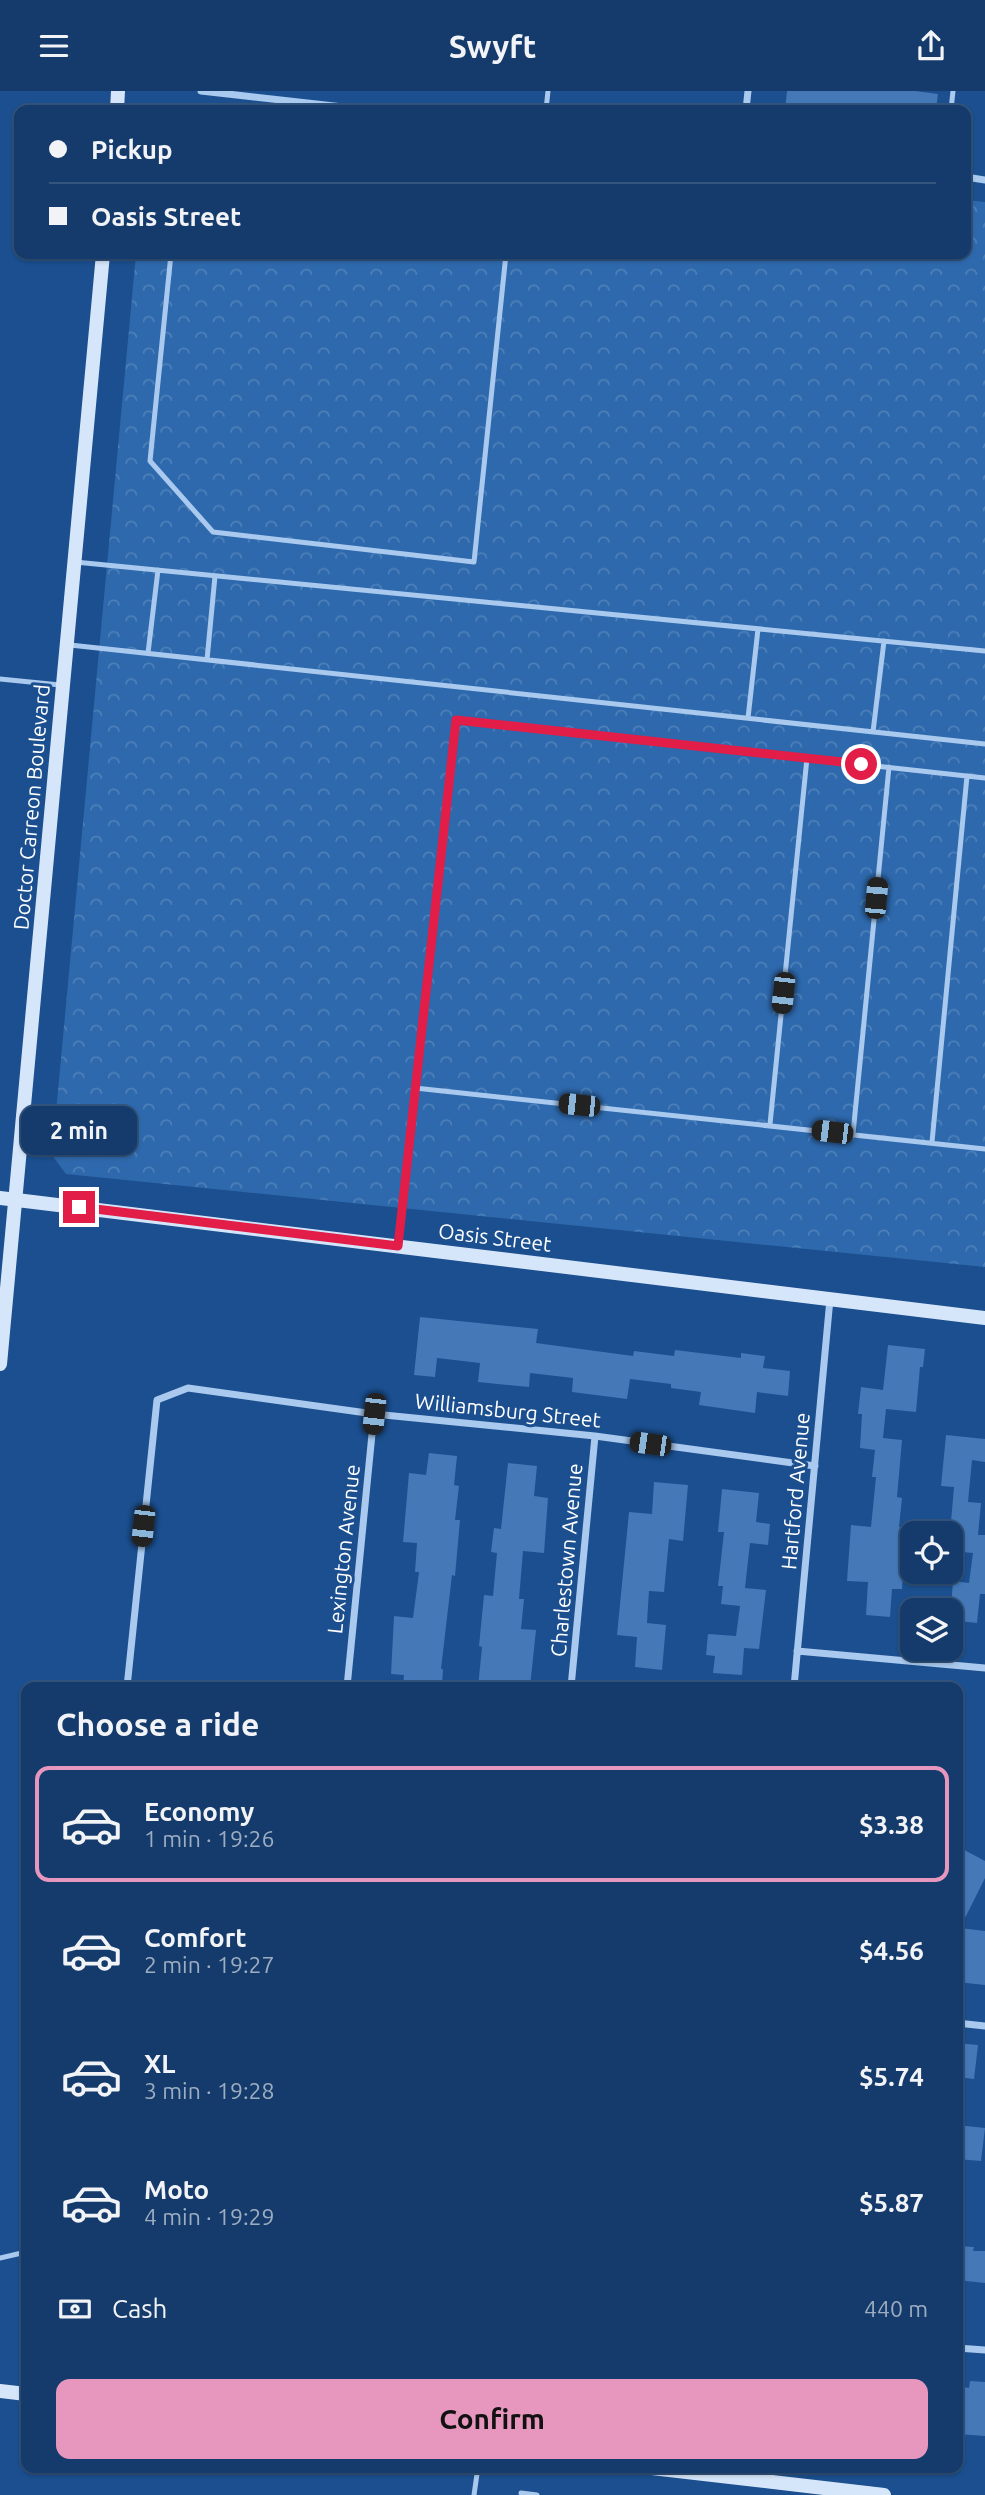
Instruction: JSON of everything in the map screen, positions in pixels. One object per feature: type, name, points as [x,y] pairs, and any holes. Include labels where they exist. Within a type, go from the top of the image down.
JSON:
[{"type":"main road","name":"Doctor Carreon Boulevard","points":[[0,1364],[103,259]]},
{"type":"main road","name":"Oasis Street","points":[[0,1198],[985,1318]]},
{"type":"main road","points":[[0,2391],[21,2394]]},
{"type":"main road","points":[[695,2473],[884,2495]]},
{"type":"street","points":[[201,91],[256,94],[334,105]]},
{"type":"street","name":"Hartford Avenue","points":[[794,1682],[830,1299]]},
{"type":"street","name":"Williamsburg Street","points":[[127,1682],[157,1400],[188,1388],[374,1414],[595,1436],[815,1465]]},
{"type":"street","name":"Lexington Avenue","points":[[347,1682],[374,1414]]},
{"type":"street","name":"Charlestown Avenue","points":[[571,1682],[595,1436]]},
{"type":"street","points":[[797,1651],[985,1668]]},
{"type":"street","points":[[963,2024],[985,2026]]},
{"type":"street","points":[[963,2348],[985,2350]]},
{"type":"lane","points":[[170,259],[150,461],[213,532],[474,562],[505,259]]},
{"type":"lane","points":[[75,562],[985,651]]},
{"type":"lane","points":[[148,653],[158,570]]},
{"type":"lane","points":[[207,660],[215,576]]},
{"type":"lane","points":[[748,719],[758,629]]},
{"type":"lane","points":[[873,732],[884,641]]},
{"type":"lane","points":[[67,645],[985,744]]},
{"type":"lane","points":[[0,679],[63,685]]},
{"type":"lane","points":[[398,1246],[456,720],[985,778]]},
{"type":"lane","points":[[770,1124],[807,758]]},
{"type":"lane","points":[[853,1134],[889,767]]},
{"type":"lane","points":[[932,1142],[967,776]]},
{"type":"lane","points":[[415,1088],[985,1149]]},
{"type":"lane","points":[[0,2258],[21,2253]]},
{"type":"lane","points":[[474,2495],[477,2473]]},
{"type":"lane","points":[[521,2493],[537,2495]]},
{"type":"green space","points":[[971,201],[985,202],[985,1267],[66,1174],[52,1155],[136,259],[971,259]]},
{"type":"building","points":[[787,91],[915,91],[938,94],[937,105],[786,105]]},
{"type":"building","points":[[420,1317],[538,1329],[536,1343],[633,1356],[634,1351],[674,1356],[675,1350],[741,1358],[741,1353],[765,1356],[763,1368],[790,1371],[788,1396],[757,1392],[755,1413],[699,1405],[701,1392],[671,1388],[671,1384],[630,1379],[627,1399],[572,1392],[573,1378],[530,1373],[529,1387],[478,1382],[480,1363],[437,1358],[435,1377],[414,1375]]},
{"type":"building","points":[[888,1345],[925,1349],[923,1367],[920,1367],[916,1412],[886,1409],[883,1438],[902,1440],[897,1497],[902,1498],[899,1527],[902,1589],[892,1589],[890,1617],[866,1615],[868,1582],[847,1581],[851,1525],[871,1527],[876,1477],[872,1477],[875,1450],[860,1448],[862,1414],[858,1414],[861,1387],[883,1390]]},
{"type":"building","points":[[946,1435],[985,1439],[985,1462],[972,1460],[968,1502],[981,1503],[978,1535],[985,1535],[985,1594],[980,1594],[977,1623],[963,1621],[963,1598],[952,1598],[953,1584],[969,1583],[973,1553],[963,1552],[963,1521],[951,1521],[954,1487],[941,1486]]},
{"type":"building","points":[[429,1453],[457,1456],[454,1485],[459,1486],[455,1520],[460,1520],[455,1576],[452,1575],[441,1669],[442,1682],[403,1682],[404,1675],[391,1674],[394,1616],[413,1618],[419,1572],[415,1572],[417,1543],[403,1542],[409,1473],[426,1475]]},
{"type":"building","points":[[508,1463],[537,1466],[534,1496],[548,1498],[544,1553],[523,1551],[519,1599],[524,1599],[521,1629],[536,1630],[531,1682],[478,1682],[484,1595],[493,1596],[497,1553],[491,1552],[494,1528],[501,1529]]},
{"type":"building","points":[[654,1482],[688,1485],[683,1541],[669,1539],[664,1592],[649,1591],[647,1623],[666,1625],[662,1670],[635,1667],[637,1637],[617,1635],[629,1512],[652,1514]]},
{"type":"building","points":[[722,1489],[759,1493],[756,1522],[770,1524],[768,1545],[750,1543],[745,1588],[766,1590],[759,1649],[744,1648],[742,1675],[713,1673],[715,1656],[706,1655],[708,1634],[736,1636],[740,1606],[721,1604],[723,1586],[718,1586],[724,1532],[718,1532]]},
{"type":"building","points":[[963,1849],[985,1861],[985,1878],[963,1922]]},
{"type":"building","points":[[963,1928],[985,1931],[985,1985],[963,1983]]},
{"type":"building","points":[[963,2044],[978,2045],[974,2079],[963,2078]]},
{"type":"building","points":[[963,2126],[985,2128],[981,2161],[963,2160]]},
{"type":"building","points":[[963,2246],[974,2247],[973,2251],[985,2251],[985,2283],[963,2281]]},
{"type":"building","points":[[970,2381],[985,2382],[985,2436],[963,2434],[963,2387],[969,2388]]},
{"type":"route","points":[[79,1207],[398,1246],[456,720],[861,764]]}]
